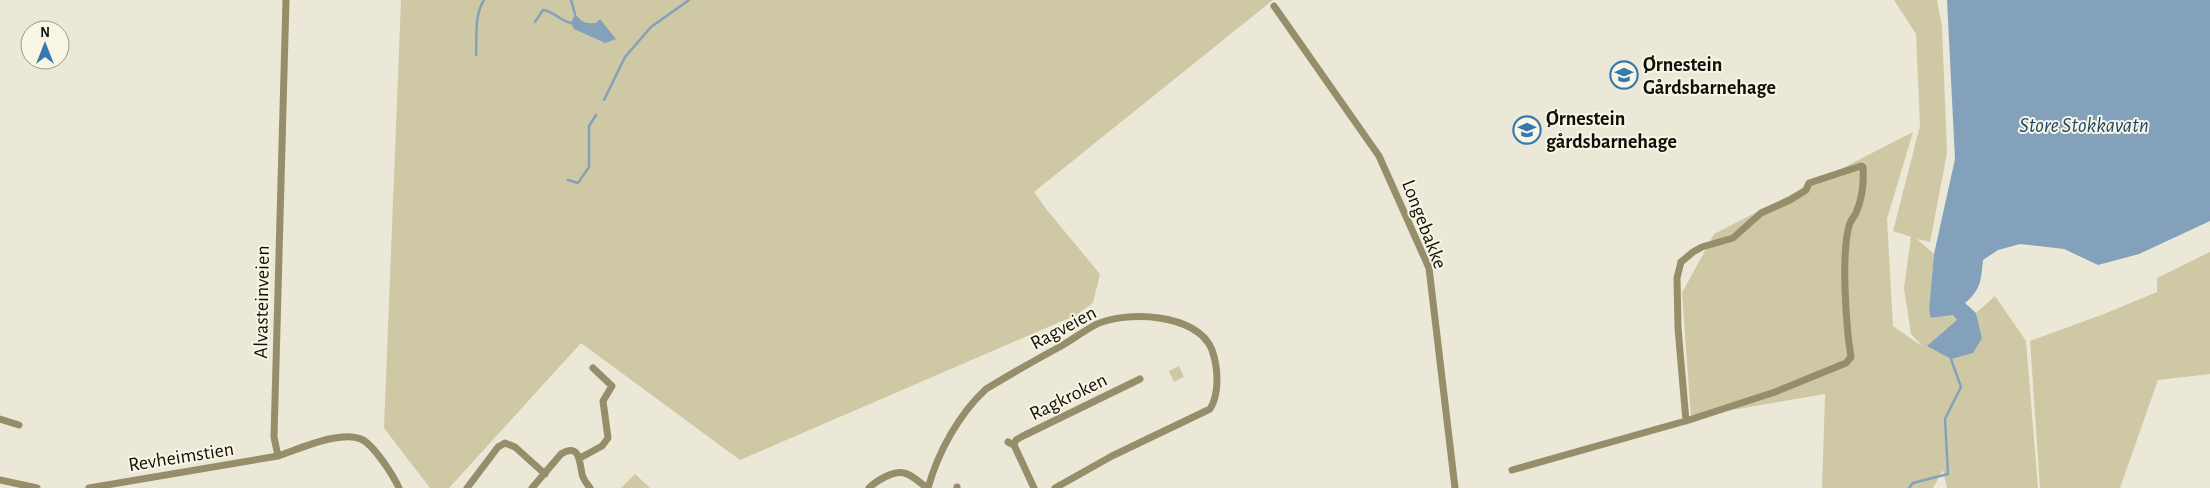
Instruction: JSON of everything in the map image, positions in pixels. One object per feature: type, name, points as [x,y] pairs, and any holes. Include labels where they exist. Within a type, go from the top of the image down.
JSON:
[{"type":"street","name":"Alvasteinveien","points":[[278,456],[274,437],[286,0]]},
{"type":"street","name":"Longebakke","points":[[1274,6],[1379,156],[1429,268],[1455,488]]},
{"type":"street","points":[[1512,470],[1686,421],[1775,392],[1846,363],[1851,357],[1848,338],[1846,250],[1849,225],[1857,212],[1862,190],[1863,167],[1860,166],[1843,171],[1809,183],[1806,190],[1790,200],[1761,213],[1733,238],[1702,247],[1681,262],[1677,278],[1678,328],[1686,421]]},
{"type":"street","name":"Ragveien","points":[[869,488],[888,476],[902,472],[911,475],[927,488],[936,460],[970,405],[986,389],[1096,324],[1117,319],[1149,317],[1186,324],[1205,337],[1211,348],[1217,371],[1214,399],[1210,409],[1112,456],[1056,488]]},
{"type":"street","points":[[580,458],[602,446],[608,434],[603,402],[612,386],[593,368]]},
{"type":"street","name":"Ragkroken","points":[[1034,488],[1011,443],[1140,380]]},
{"type":"street","points":[[0,419],[19,425]]},
{"type":"street","points":[[278,456],[328,439],[358,438],[372,448],[399,488]]},
{"type":"street","points":[[467,488],[500,445],[505,443],[515,447],[545,474]]},
{"type":"street","points":[[532,488],[564,452],[574,452],[580,458],[583,477],[590,488]]},
{"type":"street","name":"Revheimstien","points":[[89,488],[278,456]]},
{"type":"street","points":[[0,480],[37,488]]},
{"type":"shaded area","points":[[401,0],[1273,0],[1034,192],[1100,274],[1093,303],[1076,315],[740,460],[581,343],[449,488],[430,488],[384,428]]},
{"type":"shaded area","points":[[1894,0],[1937,0],[1942,27],[1947,153],[1930,242],[1917,239],[1934,254],[1929,310],[1932,318],[1953,315],[1982,338],[1976,313],[1995,296],[2026,341],[2038,488],[1947,488],[1943,470],[1933,488],[1822,488],[1825,394],[1691,417],[1682,293],[1714,234],[1913,132],[1887,219],[1893,326],[1923,347],[1911,334],[1904,288],[1911,237],[1893,231],[1920,126],[1916,34]]},
{"type":"shaded area","points":[[2210,252],[2210,374],[2158,380],[2120,488],[2040,488],[2030,341],[2157,292],[2157,278]]},
{"type":"shaded area","points":[[1179,366],[1184,377],[1174,382],[1169,371]]},
{"type":"shaded area","points":[[635,474],[650,488],[621,488]]},
{"type":"water","name":"Store Stokkavatn","points":[[1947,0],[2210,0],[2210,221],[2139,254],[2098,265],[2064,249],[2020,244],[1998,250],[1983,260],[1982,273],[1977,289],[1965,303],[1976,313],[1982,338],[1973,353],[1951,359],[1927,346],[1957,320],[1953,315],[1931,318],[1929,310],[1934,254],[1955,159]]},
{"type":"water","points":[[575,14],[586,23],[596,23],[600,19],[616,39],[605,43],[574,29],[571,23]]},
{"type":"waterway","points":[[476,55],[477,20],[484,0]]},
{"type":"waterway","points":[[571,0],[575,14]]},
{"type":"waterway","points":[[604,100],[625,57],[651,27],[689,0]]},
{"type":"waterway","points":[[535,22],[543,10],[571,23]]},
{"type":"waterway","points":[[568,180],[578,183],[589,167],[589,126],[596,115]]},
{"type":"waterway","points":[[1909,488],[1913,483],[1948,474],[1945,419],[1961,387],[1951,359]]},
{"type":"place","name":"Ørnestein Gårdsbarnehage","points":[[1624,75]]},
{"type":"place","name":"Ørnestein gårdsbarnehage","points":[[1527,130]]}]
